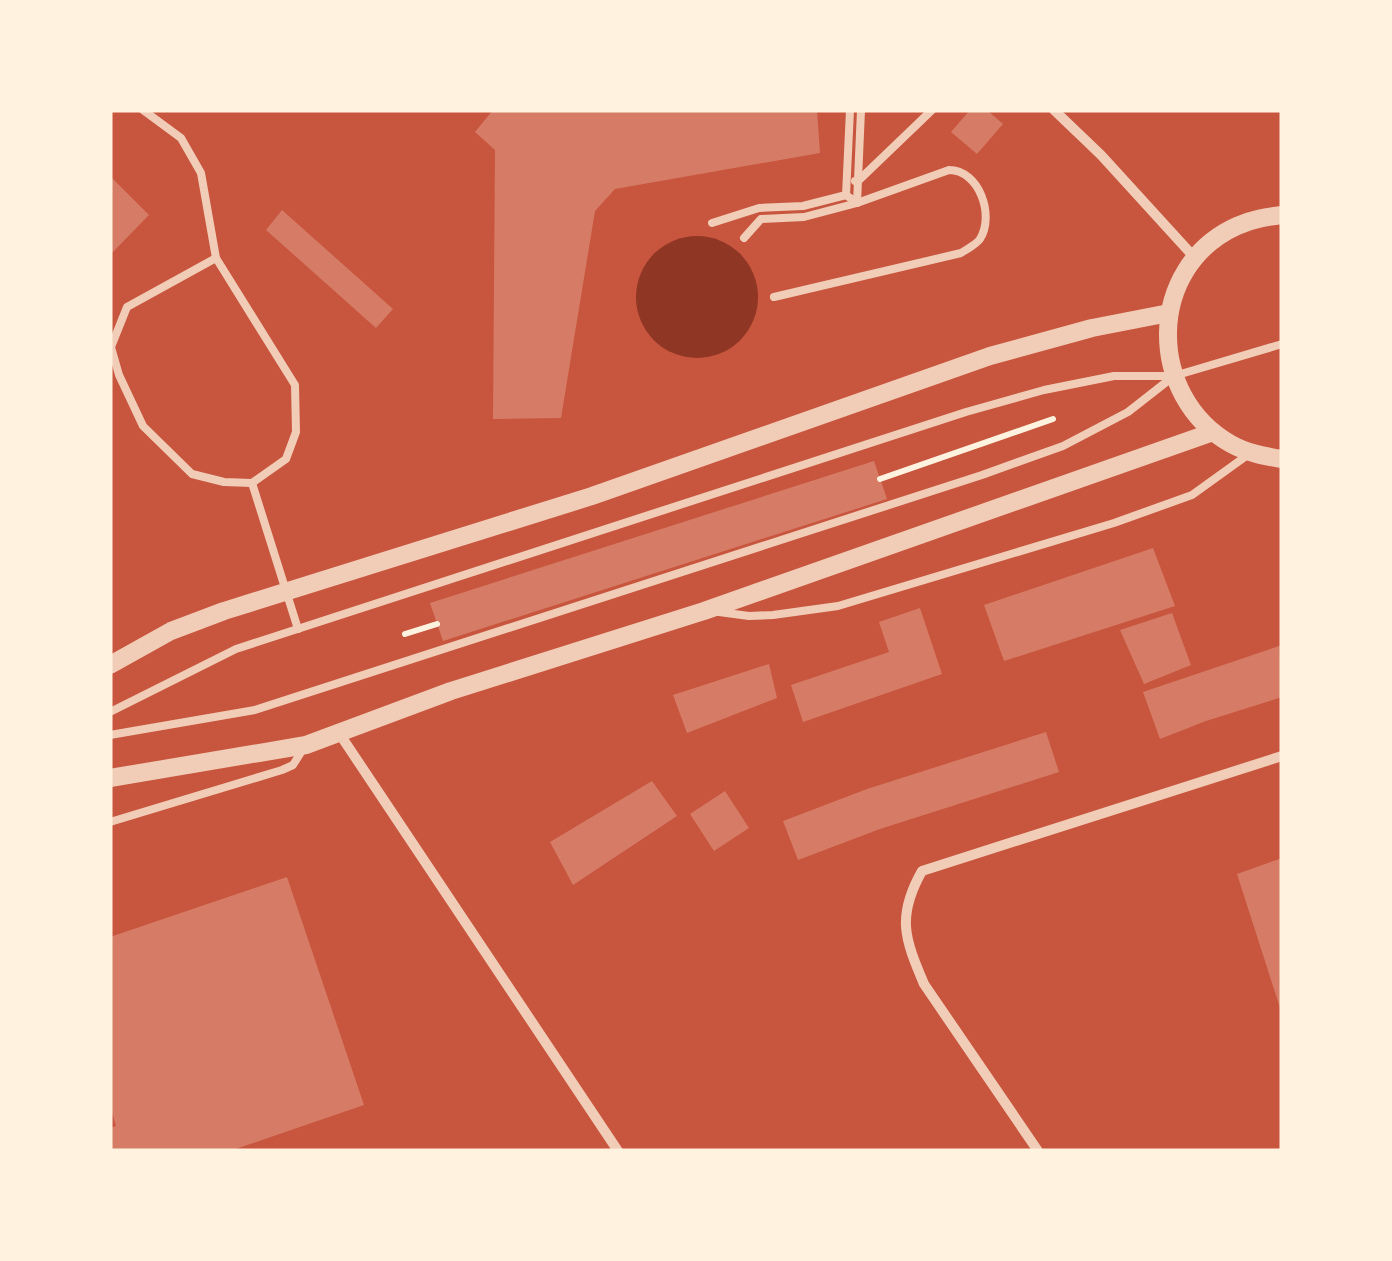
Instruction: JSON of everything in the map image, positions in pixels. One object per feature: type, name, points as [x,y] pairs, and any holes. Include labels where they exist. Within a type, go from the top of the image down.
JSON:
[{"type":"street","points":[[1054,110],[1195,258]]},
{"type":"street","points":[[1282,215],[1236,226],[1195,258],[1178,284],[1169,313],[1168,344],[1174,376],[1190,408],[1231,444],[1282,459]]},
{"type":"street","points":[[110,666],[171,632],[224,611],[592,496],[990,356],[1092,328],[1169,313]]},
{"type":"street","points":[[110,778],[306,746],[450,690],[704,610],[1214,432]]},
{"type":"street","points":[[339,734],[618,1151]]},
{"type":"street","points":[[1038,1151],[924,984],[914,960],[906,912],[910,893],[922,872],[1282,756]]},
{"type":"lane","points":[[144,110],[181,138],[201,174],[216,258],[295,385],[296,432],[286,459],[252,483],[224,482],[192,474],[143,426],[119,375],[111,347],[127,307],[216,258]]},
{"type":"lane","points":[[846,195],[850,110]]},
{"type":"lane","points":[[857,203],[861,110]]},
{"type":"lane","points":[[847,181],[858,181],[932,110]]},
{"type":"lane","points":[[744,238],[761,219],[804,217],[857,203],[949,170],[958,170],[973,180],[984,197],[985,224],[980,240],[962,253],[774,297]]},
{"type":"lane","points":[[846,195],[857,203]]},
{"type":"lane","points":[[712,223],[759,208],[802,206],[846,195]]},
{"type":"lane","points":[[110,712],[236,649],[966,412],[1114,376],[1174,376],[1282,344]]},
{"type":"lane","points":[[110,735],[255,710],[982,475],[1063,446],[1128,412],[1174,376]]},
{"type":"lane","points":[[704,610],[749,616],[838,606],[1114,523],[1192,495],[1251,453]]},
{"type":"lane","points":[[252,483],[298,629]]},
{"type":"lane","points":[[110,822],[282,770],[293,765],[306,746]]},
{"type":"path","points":[[880,478],[1054,420]]},
{"type":"shaded area","points":[[697,236],[720,241],[740,254],[753,274],[758,297],[753,320],[740,340],[720,353],[697,358],[674,353],[654,340],[641,320],[636,297],[641,274],[654,254],[674,241]]},
{"type":"building","points":[[493,110],[817,110],[820,153],[615,189],[595,211],[561,418],[493,419],[495,150],[475,132]]},
{"type":"building","points":[[970,110],[987,110],[1003,124],[977,154],[951,132]]},
{"type":"building","points":[[110,176],[149,215],[110,255]]},
{"type":"building","points":[[282,210],[393,309],[376,328],[266,230]]},
{"type":"building","points":[[874,461],[887,499],[443,641],[430,603]]},
{"type":"building","points":[[1153,548],[1175,606],[1004,661],[984,605]]},
{"type":"building","points":[[920,608],[942,674],[803,722],[791,685],[889,652],[879,622]]},
{"type":"building","points":[[1172,613],[1191,665],[1144,684],[1120,630]]},
{"type":"building","points":[[1282,645],[1282,697],[1160,739],[1143,692]]},
{"type":"building","points":[[769,664],[777,698],[687,733],[673,695]]},
{"type":"building","points":[[1046,732],[1059,772],[880,829],[798,860],[783,821],[867,789]]},
{"type":"building","points":[[652,781],[677,816],[573,885],[550,842]]},
{"type":"building","points":[[725,791],[749,828],[714,851],[690,814]]},
{"type":"building","points":[[1282,858],[1282,1011],[1281,1011],[1237,874]]},
{"type":"building","points":[[287,877],[364,1105],[230,1151],[110,1151],[110,1128],[116,1126],[110,1106],[110,937]]}]
